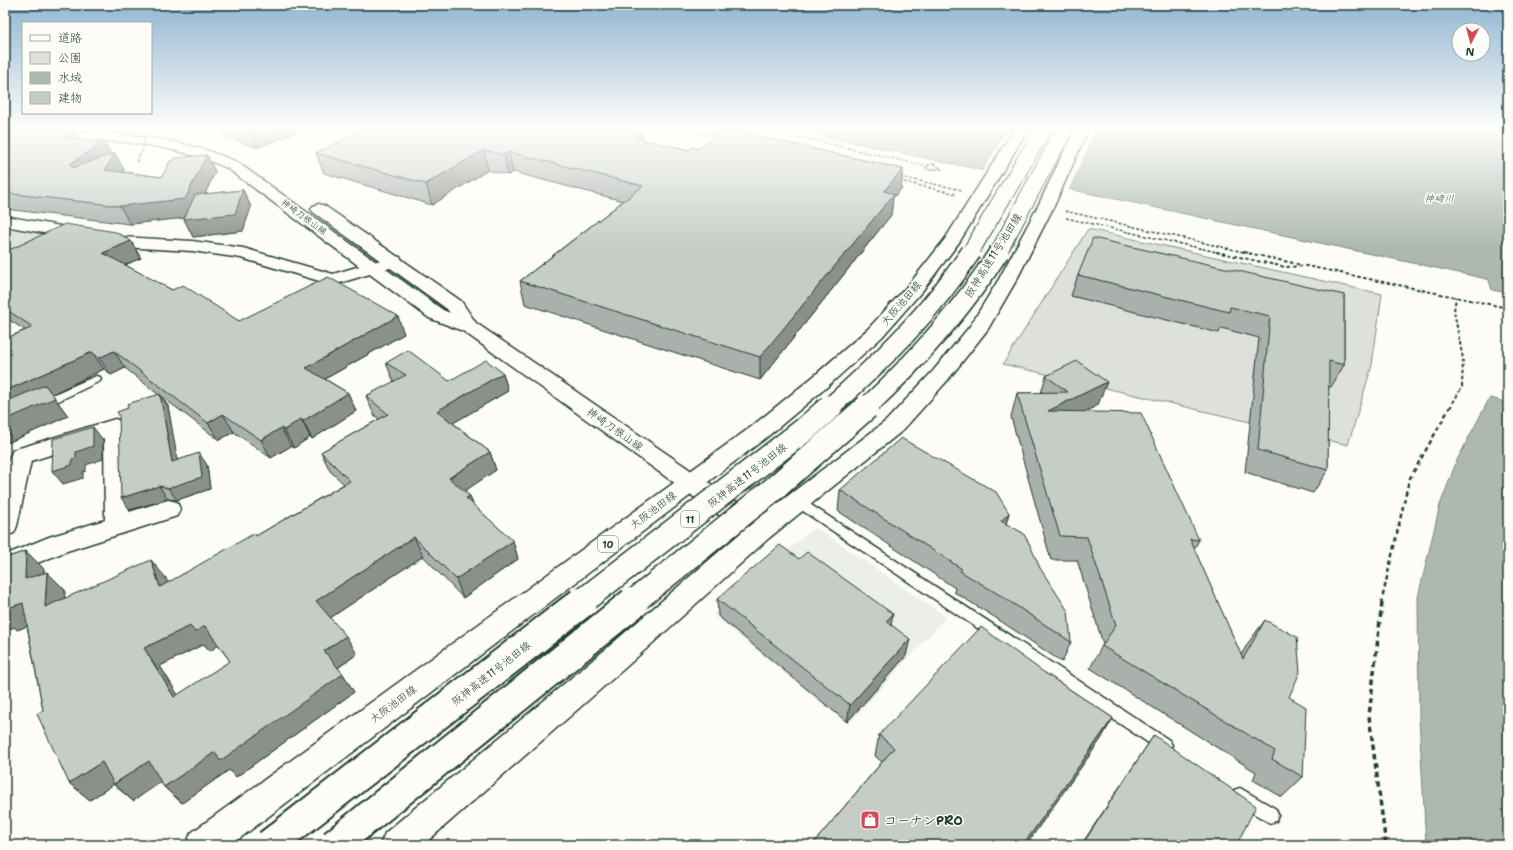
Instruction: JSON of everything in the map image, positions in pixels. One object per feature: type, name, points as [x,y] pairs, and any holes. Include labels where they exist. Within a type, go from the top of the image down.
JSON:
[{"type":"main road","name":"神崎刀根山線","points":[[236,168],[374,267],[436,314],[470,327],[760,531]]},
{"type":"main road","points":[[260,168],[279,181]]},
{"type":"main road","name":"大阪池田線","points":[[203,845],[770,423],[821,381],[875,333],[917,286],[952,241],[971,194],[991,168]]},
{"type":"main road","name":"阪神高速11号池田線","points":[[268,845],[792,440],[849,391],[890,352],[950,282],[978,243],[1021,168]]},
{"type":"main road","name":"阪神高速11号池田線","points":[[334,845],[770,492],[829,443],[874,402],[916,360],[975,288],[1011,229],[1044,168]]},
{"type":"main road","points":[[397,845],[616,658],[760,531],[894,426],[940,376],[978,329],[1008,280],[1064,168]]},
{"type":"main road","name":"神崎刀根山線","points":[[304,199],[394,261],[454,305],[470,327]]},
{"type":"main road","points":[[5,221],[121,242],[192,246],[243,253],[333,280],[394,261]]},
{"type":"main road","points":[[5,526],[21,456],[115,427],[118,525]]},
{"type":"main road","points":[[5,566],[58,544],[168,509]]},
{"type":"lane","points":[[33,408],[96,379]]},
{"type":"lane","points":[[798,502],[1177,754]]},
{"type":"lane","points":[[1230,789],[1270,815]]},
{"type":"path","points":[[927,168],[928,170],[932,171],[941,170],[941,168]]},
{"type":"path","points":[[899,176],[971,194]]},
{"type":"path","points":[[895,181],[971,194]]},
{"type":"path","points":[[1070,212],[1306,266],[1508,308]]},
{"type":"path","points":[[1066,218],[1285,267],[1306,266]]},
{"type":"path","points":[[1386,845],[1369,716],[1381,606],[1409,480],[1462,387],[1463,359],[1454,311],[1456,297]]},
{"type":"shaded area","points":[[815,527],[946,617],[848,725],[713,615]]},
{"type":"green space","points":[[5,225],[63,236],[5,262]]},
{"type":"green space","points":[[1088,229],[1382,294],[1372,365],[1348,445],[1003,364]]},
{"type":"water","name":"神崎川","points":[[970,168],[1508,168],[1508,293],[1492,290],[1489,280]]},
{"type":"water","points":[[1491,398],[1508,403],[1508,845],[1426,845],[1419,717],[1418,597],[1440,505],[1457,460],[1489,399]]},
{"type":"pier","points":[[985,168],[1078,168],[1068,191],[982,172]]},
{"type":"building","points":[[5,168],[106,168],[105,170],[162,177],[167,168],[201,168],[185,199],[120,206],[5,193]]},
{"type":"building","points":[[368,168],[454,168],[426,184]]},
{"type":"building","points":[[571,168],[897,168],[903,169],[884,191],[894,194],[760,357],[520,281],[643,186]]},
{"type":"building","points":[[243,190],[235,214],[184,219],[195,195]]},
{"type":"building","points":[[65,224],[116,232],[131,241],[103,253],[172,290],[183,285],[239,321],[328,277],[398,316],[306,368],[348,393],[303,421],[301,419],[284,430],[281,428],[261,440],[223,414],[208,423],[114,351],[99,358],[92,352],[5,391],[5,339],[33,327],[5,309],[5,252]]},
{"type":"building","points":[[1093,238],[1344,295],[1344,365],[1329,361],[1328,470],[1258,450],[1270,316],[1230,307],[1229,312],[1078,275]]},
{"type":"building","points":[[408,350],[449,381],[486,360],[503,373],[437,411],[490,452],[449,478],[470,496],[466,498],[513,541],[456,579],[414,537],[316,601],[346,636],[324,651],[343,674],[220,761],[215,752],[164,787],[149,761],[114,784],[102,762],[69,783],[37,714],[43,710],[23,603],[5,609],[5,558],[26,551],[25,579],[47,572],[45,607],[151,560],[160,587],[255,533],[256,536],[350,481],[321,452],[388,414],[366,396],[406,375],[386,363]],"holes":[[[190,626],[195,632],[205,626],[230,661],[174,697],[144,648]]]},
{"type":"building","points":[[1077,361],[1107,382],[1048,411],[1141,413],[1199,540],[1190,539],[1243,659],[1265,620],[1297,637],[1300,672],[1289,697],[1306,707],[1303,777],[1272,759],[1275,751],[1102,646],[1116,625],[1087,537],[1060,536],[1017,393],[1068,392],[1046,376]]},
{"type":"building","points":[[45,385],[55,398],[5,420],[5,402]]},
{"type":"building","points":[[160,394],[172,462],[199,453],[202,477],[168,488],[159,486],[121,498],[119,415],[117,412],[128,408],[127,404]]},
{"type":"building","points":[[93,427],[93,446],[76,452],[76,458],[72,459],[72,465],[52,471],[53,439]]},
{"type":"building","points":[[901,438],[996,492],[1009,513],[1001,521],[1023,533],[1040,568],[1068,611],[1071,642],[1003,597],[960,571],[962,569],[840,490]]},
{"type":"building","points":[[780,545],[799,559],[807,552],[893,614],[886,621],[910,639],[850,705],[717,599]]},
{"type":"building","points":[[981,627],[1045,673],[1113,718],[1023,845],[812,845],[894,748],[879,735]]},
{"type":"building","points":[[1154,735],[1256,806],[1238,842],[1241,845],[1082,845]]},
{"type":"place","name":"コーナンPRO","points":[[870,820]]}]
